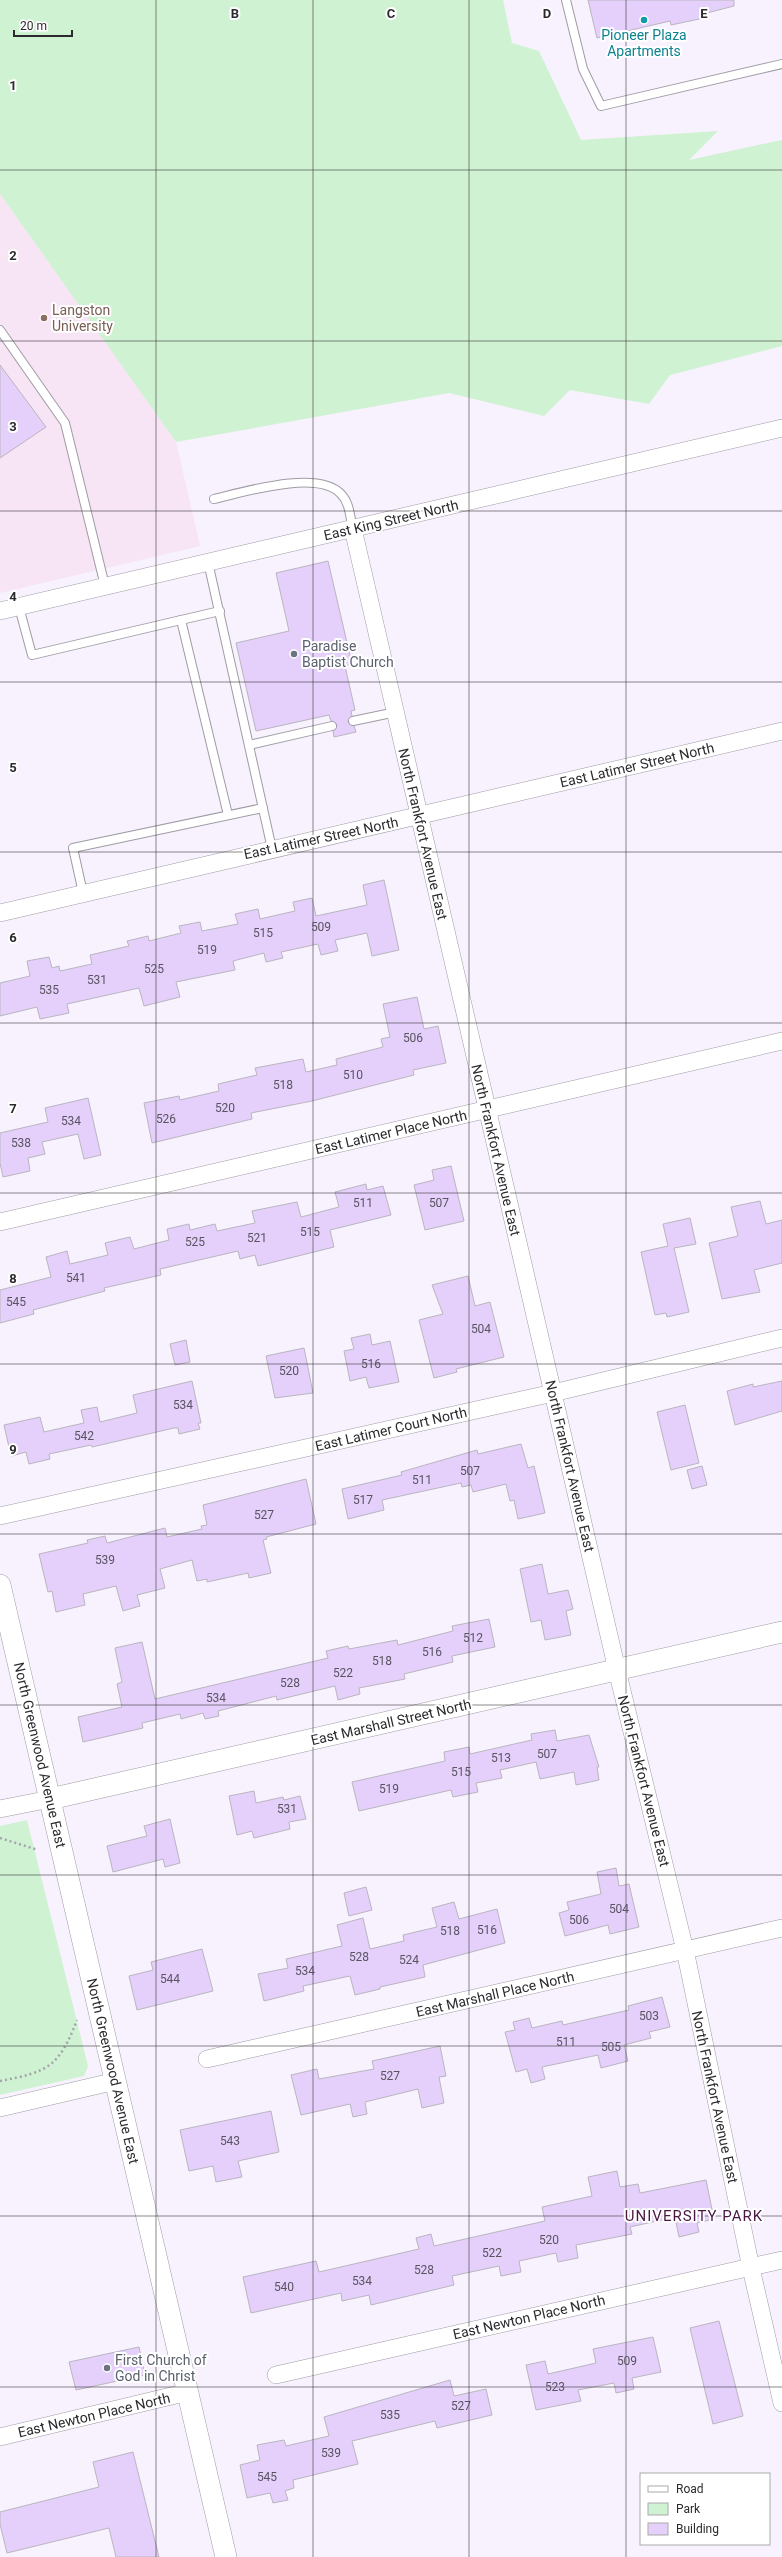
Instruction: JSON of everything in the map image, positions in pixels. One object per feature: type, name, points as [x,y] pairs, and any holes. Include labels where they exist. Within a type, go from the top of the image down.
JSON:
[{"type":"street","name":"East King Street North","points":[[0,611],[782,428]]},
{"type":"street","name":"North Frankfort Avenue East","points":[[353,529],[617,1670],[685,1950],[751,2268],[782,2403]]},
{"type":"street","name":"East Latimer Street North","points":[[0,913],[272,848],[419,817],[782,731]]},
{"type":"street","name":"East Latimer Place North","points":[[0,1222],[782,1041]]},
{"type":"street","name":"East Latimer Court North","points":[[0,1516],[553,1393],[782,1338]]},
{"type":"street","name":"North Greenwood Avenue East","points":[[0,1585],[226,2557]]},
{"type":"street","name":"East Marshall Street North","points":[[0,1809],[50,1799],[782,1632]]},
{"type":"street","name":"East Marshall Place North","points":[[207,2059],[782,1928]]},
{"type":"street","points":[[0,2108],[116,2081]]},
{"type":"street","name":"East Newton Place North","points":[[276,2374],[782,2260]]},
{"type":"street","name":"East Newton Place North","points":[[0,2437],[188,2392]]},
{"type":"lane","points":[[566,0],[583,69],[601,106],[782,64]]},
{"type":"lane","points":[[0,330],[66,423],[105,586]]},
{"type":"lane","points":[[214,499],[298,482],[319,484],[341,493],[348,504],[353,529]]},
{"type":"lane","points":[[208,562],[272,848]]},
{"type":"lane","points":[[19,607],[32,655],[220,611]]},
{"type":"lane","points":[[181,620],[228,815]]},
{"type":"lane","points":[[353,721],[396,712]]},
{"type":"lane","points":[[249,745],[332,726]]},
{"type":"lane","points":[[83,893],[73,848],[263,808]]},
{"type":"path","points":[[0,1838],[38,1850]]},
{"type":"path","points":[[0,2081],[34,2075],[47,2068],[69,2040],[77,2020]]},
{"type":"shaded area","name":"Langston University","points":[[0,194],[176,442],[200,546],[0,593]]},
{"type":"green space","points":[[0,0],[503,0],[512,43],[539,51],[581,140],[718,131],[689,160],[782,140],[782,346],[670,375],[649,404],[570,390],[544,416],[449,393],[176,442],[0,194]]},
{"type":"green space","points":[[27,1820],[88,2066],[84,2076],[0,2095],[0,1826]]},
{"type":"building","name":"Pioneer Plaza Apartments","points":[[588,0],[734,0],[734,6],[703,14],[704,18],[671,25],[670,21],[597,38]]},
{"type":"building","points":[[0,365],[46,427],[0,458]]},
{"type":"building","name":"Paradise Baptist Church","points":[[328,561],[352,664],[345,666],[355,710],[351,711],[352,716],[348,722],[354,726],[356,732],[334,737],[333,731],[337,725],[331,721],[329,715],[256,731],[236,643],[289,631],[276,573]]},
{"type":"building","points":[[384,880],[399,950],[372,956],[367,933],[335,940],[338,951],[321,955],[318,944],[281,952],[283,958],[266,962],[264,953],[233,961],[235,970],[176,982],[180,997],[144,1006],[139,988],[67,1004],[69,1013],[40,1019],[37,1007],[0,1016],[0,983],[30,976],[27,961],[49,957],[52,968],[59,966],[60,971],[92,964],[90,955],[129,946],[127,941],[148,936],[149,941],[181,933],[179,926],[200,922],[202,931],[238,924],[235,914],[258,909],[260,919],[295,911],[293,902],[312,898],[316,916],[367,905],[363,885]]},
{"type":"building","points":[[417,997],[424,1029],[438,1026],[446,1063],[413,1070],[414,1075],[312,1101],[251,1113],[252,1119],[152,1143],[144,1103],[179,1096],[180,1100],[219,1091],[218,1084],[257,1075],[255,1068],[303,1059],[306,1072],[337,1065],[336,1059],[383,1047],[381,1039],[390,1037],[383,1004]]},
{"type":"building","points":[[88,1098],[101,1155],[84,1159],[78,1134],[42,1142],[45,1154],[28,1158],[30,1171],[3,1177],[0,1163],[0,1133],[48,1122],[45,1108]]},
{"type":"building","points":[[451,1166],[464,1221],[425,1230],[414,1185],[434,1180],[432,1170]]},
{"type":"building","points":[[366,1184],[367,1190],[383,1186],[391,1215],[330,1230],[334,1247],[258,1266],[255,1255],[240,1259],[238,1251],[160,1269],[161,1275],[104,1288],[105,1291],[33,1310],[34,1314],[0,1323],[0,1290],[51,1277],[46,1257],[67,1251],[70,1264],[108,1255],[105,1243],[130,1237],[134,1249],[169,1240],[167,1229],[189,1224],[190,1230],[215,1224],[217,1231],[255,1223],[252,1211],[297,1202],[301,1217],[339,1207],[335,1192]]},
{"type":"building","points":[[760,1201],[766,1224],[782,1220],[782,1263],[754,1270],[760,1292],[722,1299],[709,1243],[738,1236],[731,1207]]},
{"type":"building","points":[[690,1218],[696,1244],[674,1248],[689,1312],[667,1317],[666,1313],[655,1315],[641,1252],[668,1246],[663,1224]]},
{"type":"building","points":[[468,1276],[475,1306],[490,1302],[504,1357],[456,1369],[457,1372],[434,1378],[419,1320],[443,1314],[432,1285]]},
{"type":"building","points":[[370,1334],[372,1345],[390,1341],[399,1382],[369,1388],[366,1377],[350,1381],[344,1351],[354,1349],[351,1338]]},
{"type":"building","points":[[186,1340],[190,1362],[175,1365],[170,1344]]},
{"type":"building","points":[[304,1348],[313,1393],[275,1398],[266,1356]]},
{"type":"building","points":[[192,1381],[201,1423],[198,1423],[200,1429],[179,1434],[178,1428],[174,1428],[92,1447],[91,1445],[49,1454],[50,1459],[29,1464],[26,1452],[11,1456],[4,1425],[40,1417],[44,1432],[84,1423],[81,1410],[97,1407],[100,1422],[137,1413],[133,1395]]},
{"type":"building","points":[[782,1381],[782,1411],[735,1425],[727,1391],[753,1384],[753,1387]]},
{"type":"building","points":[[685,1405],[699,1463],[671,1470],[657,1412]]},
{"type":"building","points":[[521,1444],[528,1468],[534,1466],[545,1513],[518,1519],[514,1500],[510,1501],[506,1484],[473,1492],[471,1485],[462,1487],[461,1483],[382,1500],[384,1510],[348,1519],[342,1489],[402,1475],[401,1472],[477,1450],[478,1454]]},
{"type":"building","points":[[702,1466],[707,1485],[692,1489],[687,1470]]},
{"type":"building","points":[[306,1479],[316,1524],[266,1537],[267,1539],[263,1540],[271,1573],[249,1578],[248,1573],[207,1582],[207,1579],[197,1581],[192,1560],[160,1569],[165,1588],[137,1595],[140,1606],[123,1611],[116,1586],[83,1594],[85,1605],[56,1612],[52,1591],[48,1592],[39,1554],[88,1543],[87,1540],[105,1536],[107,1543],[165,1528],[167,1537],[202,1529],[201,1526],[207,1525],[203,1505]]},
{"type":"building","points":[[542,1564],[548,1594],[568,1590],[573,1609],[566,1611],[571,1635],[545,1640],[541,1620],[531,1622],[520,1569]]},
{"type":"building","points":[[489,1619],[495,1647],[452,1656],[453,1662],[404,1674],[405,1679],[359,1688],[360,1694],[338,1700],[335,1686],[277,1700],[276,1696],[218,1711],[219,1716],[205,1719],[203,1713],[181,1719],[180,1714],[142,1723],[143,1728],[83,1742],[78,1717],[122,1707],[117,1684],[122,1682],[115,1648],[142,1642],[155,1699],[328,1658],[326,1651],[348,1646],[349,1649],[397,1640],[398,1645],[453,1631],[452,1626]]},
{"type":"building","points":[[555,1730],[557,1741],[589,1735],[599,1767],[597,1767],[599,1780],[576,1785],[574,1772],[540,1779],[536,1762],[500,1770],[502,1778],[476,1783],[478,1792],[453,1797],[451,1790],[359,1811],[352,1782],[445,1761],[444,1752],[469,1747],[470,1754],[532,1740],[531,1734]]},
{"type":"building","points":[[254,1791],[256,1803],[283,1797],[284,1800],[300,1796],[306,1819],[289,1822],[290,1829],[254,1838],[252,1831],[237,1835],[229,1796]]},
{"type":"building","points":[[170,1819],[180,1863],[165,1867],[163,1859],[113,1872],[107,1846],[147,1836],[144,1826]]},
{"type":"building","points":[[616,1868],[619,1886],[629,1884],[639,1927],[610,1934],[608,1925],[565,1936],[559,1913],[569,1910],[567,1902],[601,1894],[597,1872]]},
{"type":"building","points":[[366,1887],[372,1910],[349,1916],[344,1893]]},
{"type":"building","points":[[454,1902],[459,1919],[497,1909],[505,1943],[423,1965],[425,1977],[380,1987],[380,1989],[355,1995],[350,1976],[303,1986],[304,1991],[264,2001],[258,1974],[288,1968],[286,1959],[342,1946],[337,1925],[363,1918],[370,1949],[404,1941],[403,1935],[437,1927],[432,1908]]},
{"type":"building","points":[[202,1949],[213,1991],[137,2010],[129,1976],[153,1970],[151,1962]]},
{"type":"building","points":[[662,1997],[670,2027],[649,2032],[651,2038],[624,2045],[628,2061],[601,2068],[598,2055],[542,2067],[545,2079],[531,2083],[527,2069],[516,2072],[505,2032],[515,2030],[513,2022],[529,2018],[532,2028],[562,2021],[563,2025],[629,2010],[628,2006]]},
{"type":"building","points":[[440,2046],[446,2076],[439,2077],[444,2103],[422,2108],[418,2089],[365,2102],[367,2114],[353,2117],[350,2104],[301,2115],[291,2075],[317,2069],[319,2079],[374,2069],[372,2061]]},
{"type":"building","points":[[271,2111],[279,2152],[238,2161],[242,2177],[216,2182],[213,2166],[189,2171],[180,2130]]},
{"type":"building","points":[[617,2171],[620,2187],[638,2184],[640,2193],[706,2180],[714,2219],[697,2223],[699,2232],[679,2237],[675,2217],[630,2227],[632,2234],[576,2245],[578,2258],[558,2262],[556,2253],[519,2261],[521,2272],[501,2276],[499,2266],[452,2276],[454,2285],[371,2305],[369,2295],[342,2301],[341,2293],[251,2313],[243,2277],[316,2261],[319,2272],[419,2249],[416,2238],[431,2234],[434,2246],[545,2221],[542,2207],[592,2196],[588,2177]]},
{"type":"building","points":[[719,2321],[743,2416],[713,2424],[690,2328]]},
{"type":"building","points":[[653,2337],[661,2372],[632,2378],[634,2389],[616,2393],[614,2383],[578,2390],[581,2401],[536,2410],[526,2365],[545,2361],[548,2374],[596,2363],[593,2349]]},
{"type":"building","name":"First Church of God in Christ","points":[[139,2347],[145,2375],[76,2390],[69,2362]]},
{"type":"building","points":[[450,2380],[454,2396],[486,2389],[492,2415],[437,2428],[435,2421],[352,2441],[358,2464],[293,2480],[294,2488],[285,2491],[288,2500],[273,2503],[270,2493],[247,2498],[240,2465],[260,2460],[257,2445],[284,2440],[286,2446],[329,2436],[324,2417]]},
{"type":"building","points":[[133,2452],[159,2557],[116,2557],[109,2528],[7,2553],[0,2524],[0,2512],[99,2487],[93,2462]]},
{"type":"place","name":"Pioneer Plaza Apartments","points":[[644,20]]},
{"type":"place","name":"Langston University","points":[[44,318]]},
{"type":"place","name":"Paradise Baptist Church","points":[[294,654]]},
{"type":"place","name":"First Church of God in Christ","points":[[107,2368]]},
{"type":"district","name":"UNIVERSITY PARK","points":[[694,2216]]}]
